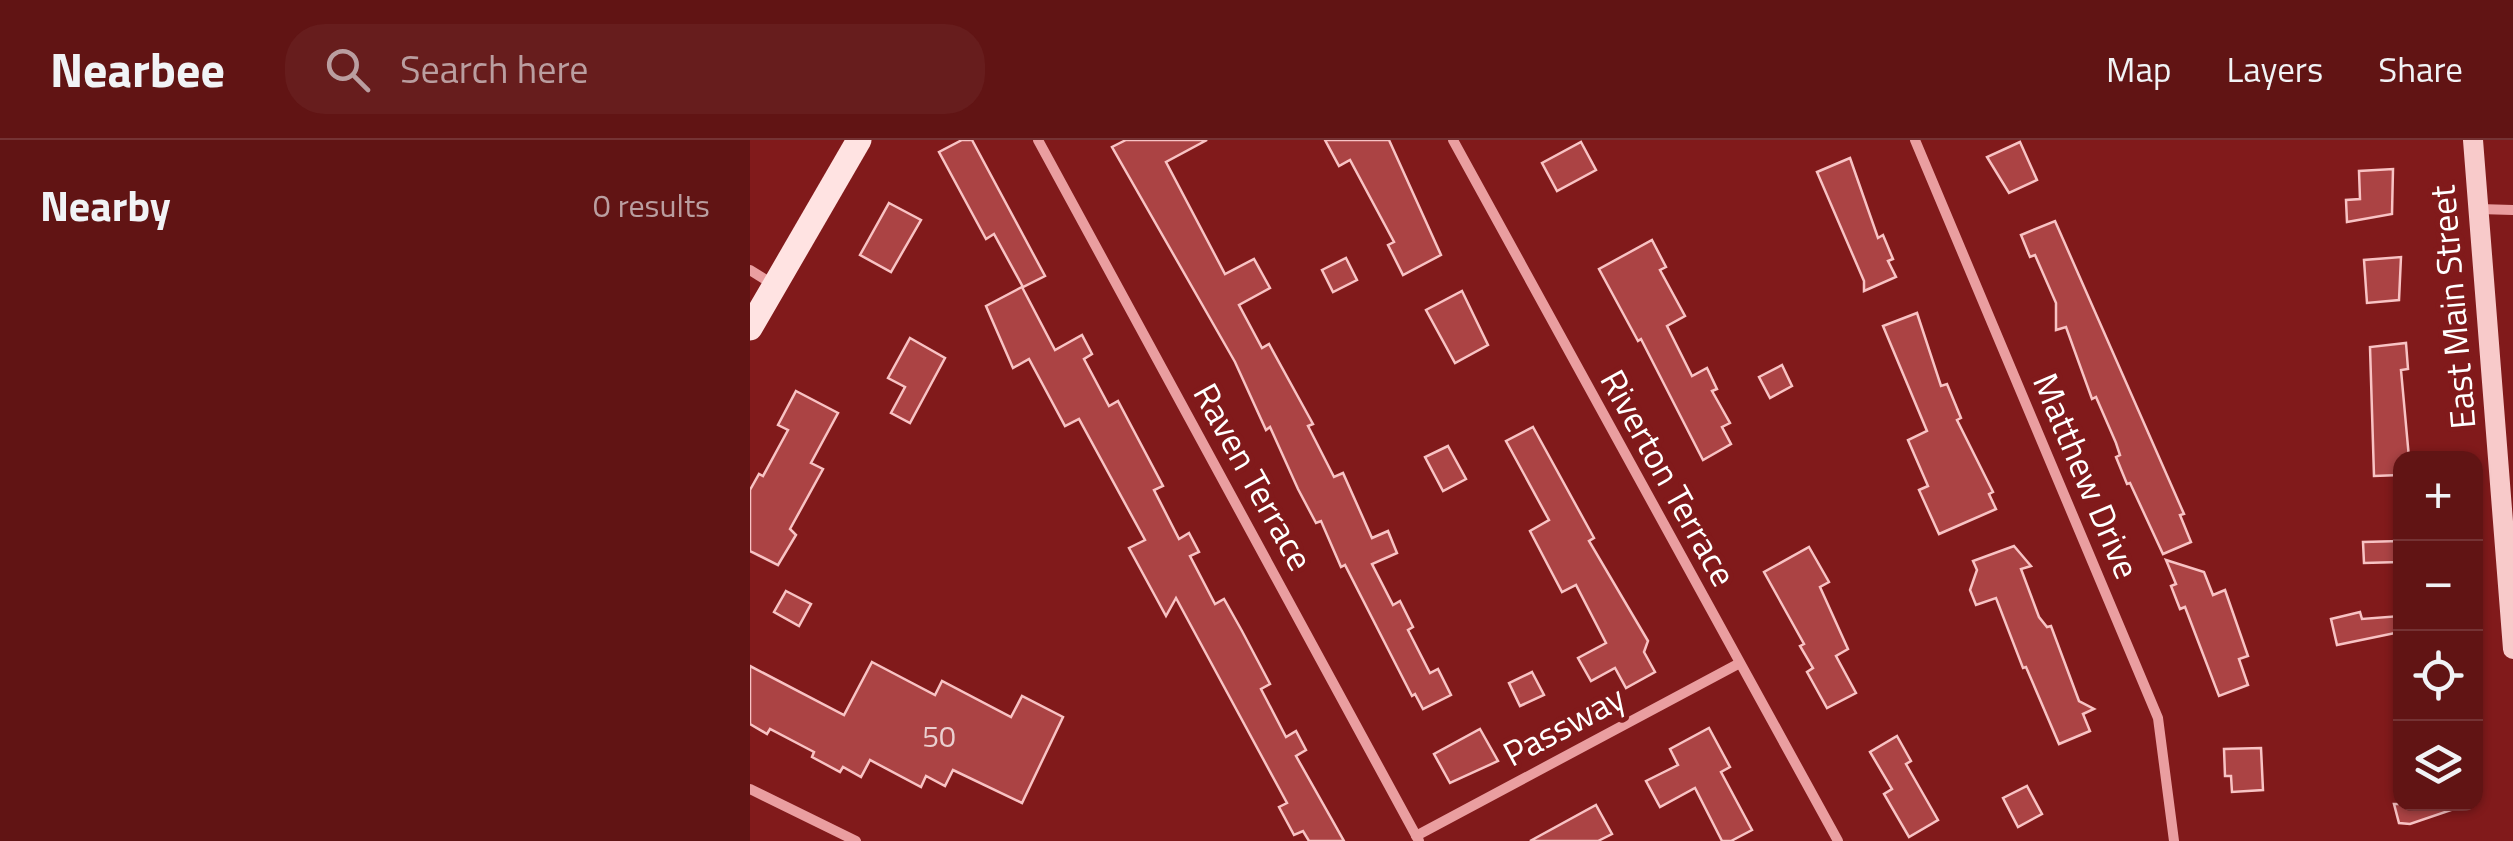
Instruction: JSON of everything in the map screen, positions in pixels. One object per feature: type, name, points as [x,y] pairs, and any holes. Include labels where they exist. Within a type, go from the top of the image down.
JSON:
[{"type":"main road","points":[[750,328],[859,140]]},
{"type":"main road","name":"East Main Street","points":[[2472,140],[2508,531],[2513,649]]},
{"type":"street","name":"Raven Terrace","points":[[1038,140],[1418,838]]},
{"type":"street","name":"Riverton Terrace","points":[[1453,140],[1838,841]]},
{"type":"street","name":"Matthew Drive","points":[[1916,140],[2158,718],[2174,841]]},
{"type":"street","points":[[2478,208],[2513,210]]},
{"type":"street","points":[[750,270],[774,285]]},
{"type":"street","name":"Passway","points":[[1418,838],[1738,664]]},
{"type":"street","points":[[750,789],[856,841]]},
{"type":"building","points":[[962,140],[972,140],[1045,276],[1023,287],[994,234],[986,239],[939,152]]},
{"type":"building","points":[[1126,140],[1207,140],[1166,162],[1225,274],[1254,259],[1270,288],[1239,305],[1262,348],[1269,344],[1313,424],[1308,426],[1334,477],[1343,473],[1372,538],[1388,531],[1397,553],[1372,564],[1393,605],[1400,601],[1413,627],[1408,630],[1430,673],[1438,669],[1451,695],[1423,709],[1415,694],[1412,696],[1345,565],[1341,567],[1321,521],[1316,523],[1298,489],[1270,427],[1266,430],[1235,362],[1112,147]]},
{"type":"building","points":[[1325,140],[1389,140],[1441,255],[1403,275],[1388,245],[1394,242],[1350,160],[1339,166]]},
{"type":"building","points":[[1581,142],[1596,170],[1557,191],[1542,163]]},
{"type":"building","points":[[2020,142],[2037,180],[2009,193],[1987,157]]},
{"type":"building","points":[[1850,158],[1878,238],[1883,235],[1893,259],[1888,261],[1896,277],[1864,291],[1864,281],[1817,172]]},
{"type":"building","points":[[2393,169],[2392,214],[2347,222],[2346,200],[2360,199],[2359,171]]},
{"type":"building","points":[[889,203],[921,220],[891,272],[860,255]]},
{"type":"building","points":[[2055,221],[2184,514],[2180,515],[2191,542],[2163,554],[2130,483],[2127,484],[2116,457],[2120,455],[2116,443],[2096,397],[2092,399],[2066,327],[2056,330],[2056,303],[2035,255],[2030,257],[2021,235]]},
{"type":"building","points":[[1652,240],[1666,267],[1660,270],[1685,316],[1667,326],[1692,376],[1707,368],[1717,389],[1712,391],[1730,423],[1722,427],[1731,444],[1703,460],[1641,339],[1638,341],[1599,269]]},
{"type":"building","points":[[2401,257],[2399,300],[2367,303],[2364,260]]},
{"type":"building","points":[[1346,258],[1357,280],[1333,292],[1322,270]]},
{"type":"building","points":[[1022,287],[1055,350],[1082,335],[1092,354],[1084,359],[1109,406],[1118,401],[1163,486],[1154,490],[1179,539],[1189,533],[1199,552],[1190,556],[1215,604],[1224,599],[1242,631],[1270,684],[1261,689],[1286,737],[1296,731],[1306,750],[1296,756],[1344,841],[1309,841],[1303,831],[1294,835],[1279,807],[1287,803],[1176,598],[1166,616],[1129,548],[1145,540],[1079,419],[1065,426],[1029,359],[1013,368],[986,306]]},
{"type":"building","points":[[1462,291],[1488,345],[1455,363],[1426,310]]},
{"type":"building","points":[[1917,313],[1941,386],[1947,384],[1961,418],[1957,420],[1993,492],[1989,494],[1996,509],[1939,534],[1919,490],[1928,486],[1908,440],[1927,431],[1883,326]]},
{"type":"building","points":[[910,338],[945,358],[910,423],[891,413],[905,387],[888,378]]},
{"type":"building","points":[[2406,343],[2408,369],[2401,370],[2408,451],[2393,451],[2393,475],[2374,476],[2370,347]]},
{"type":"building","points":[[1782,365],[1792,386],[1770,398],[1759,377]]},
{"type":"building","points":[[796,391],[838,413],[811,463],[823,469],[790,529],[796,535],[778,565],[750,551],[750,490],[759,474],[763,476],[788,430],[778,425]]},
{"type":"building","points":[[1533,427],[1594,538],[1589,541],[1648,641],[1644,652],[1655,672],[1626,688],[1615,668],[1591,681],[1578,658],[1606,643],[1576,585],[1562,592],[1530,531],[1549,520],[1506,441]]},
{"type":"building","points":[[1448,446],[1466,479],[1443,491],[1425,457]]},
{"type":"building","points":[[2393,541],[2393,562],[2364,563],[2363,542]]},
{"type":"building","points":[[2014,546],[2031,566],[2021,569],[2039,617],[2047,627],[2051,626],[2079,701],[2094,709],[2083,714],[2090,731],[2059,744],[1996,598],[1976,605],[1970,590],[1977,570],[1973,561]]},
{"type":"building","points":[[1809,547],[1829,582],[1820,587],[1848,649],[1836,656],[1856,693],[1827,708],[1807,672],[1813,668],[1800,646],[1804,644],[1764,572]]},
{"type":"building","points":[[2166,560],[2204,572],[2213,595],[2225,590],[2248,656],[2239,659],[2248,685],[2219,696],[2185,607],[2180,609],[2171,586],[2176,584]]},
{"type":"building","points":[[786,591],[811,604],[799,626],[774,612]]},
{"type":"building","points":[[2360,612],[2362,619],[2393,617],[2393,633],[2337,645],[2331,619]]},
{"type":"building","points":[[872,662],[935,695],[942,681],[1011,717],[1022,696],[1063,717],[1022,803],[953,770],[945,786],[926,776],[921,787],[870,760],[861,777],[843,767],[840,772],[812,757],[814,752],[770,729],[767,734],[750,724],[750,666],[844,715]]},
{"type":"building","points":[[1532,672],[1544,695],[1520,706],[1509,683]]},
{"type":"building","points":[[1709,728],[1730,767],[1721,772],[1752,830],[1731,841],[1722,841],[1695,788],[1660,807],[1646,781],[1678,765],[1670,749]]},
{"type":"building","points":[[1480,729],[1498,761],[1450,783],[1434,754]]},
{"type":"building","points":[[1897,736],[1911,761],[1906,764],[1938,820],[1909,837],[1884,794],[1892,789],[1870,752]]},
{"type":"building","points":[[2261,748],[2263,790],[2232,792],[2231,776],[2225,776],[2224,749]]},
{"type":"building","points":[[2027,786],[2042,814],[2018,827],[2003,798]]},
{"type":"building","points":[[1596,805],[1612,834],[1598,841],[1530,841]]},
{"type":"building","points":[[2396,811],[2448,811],[2410,824],[2399,823]]}]
